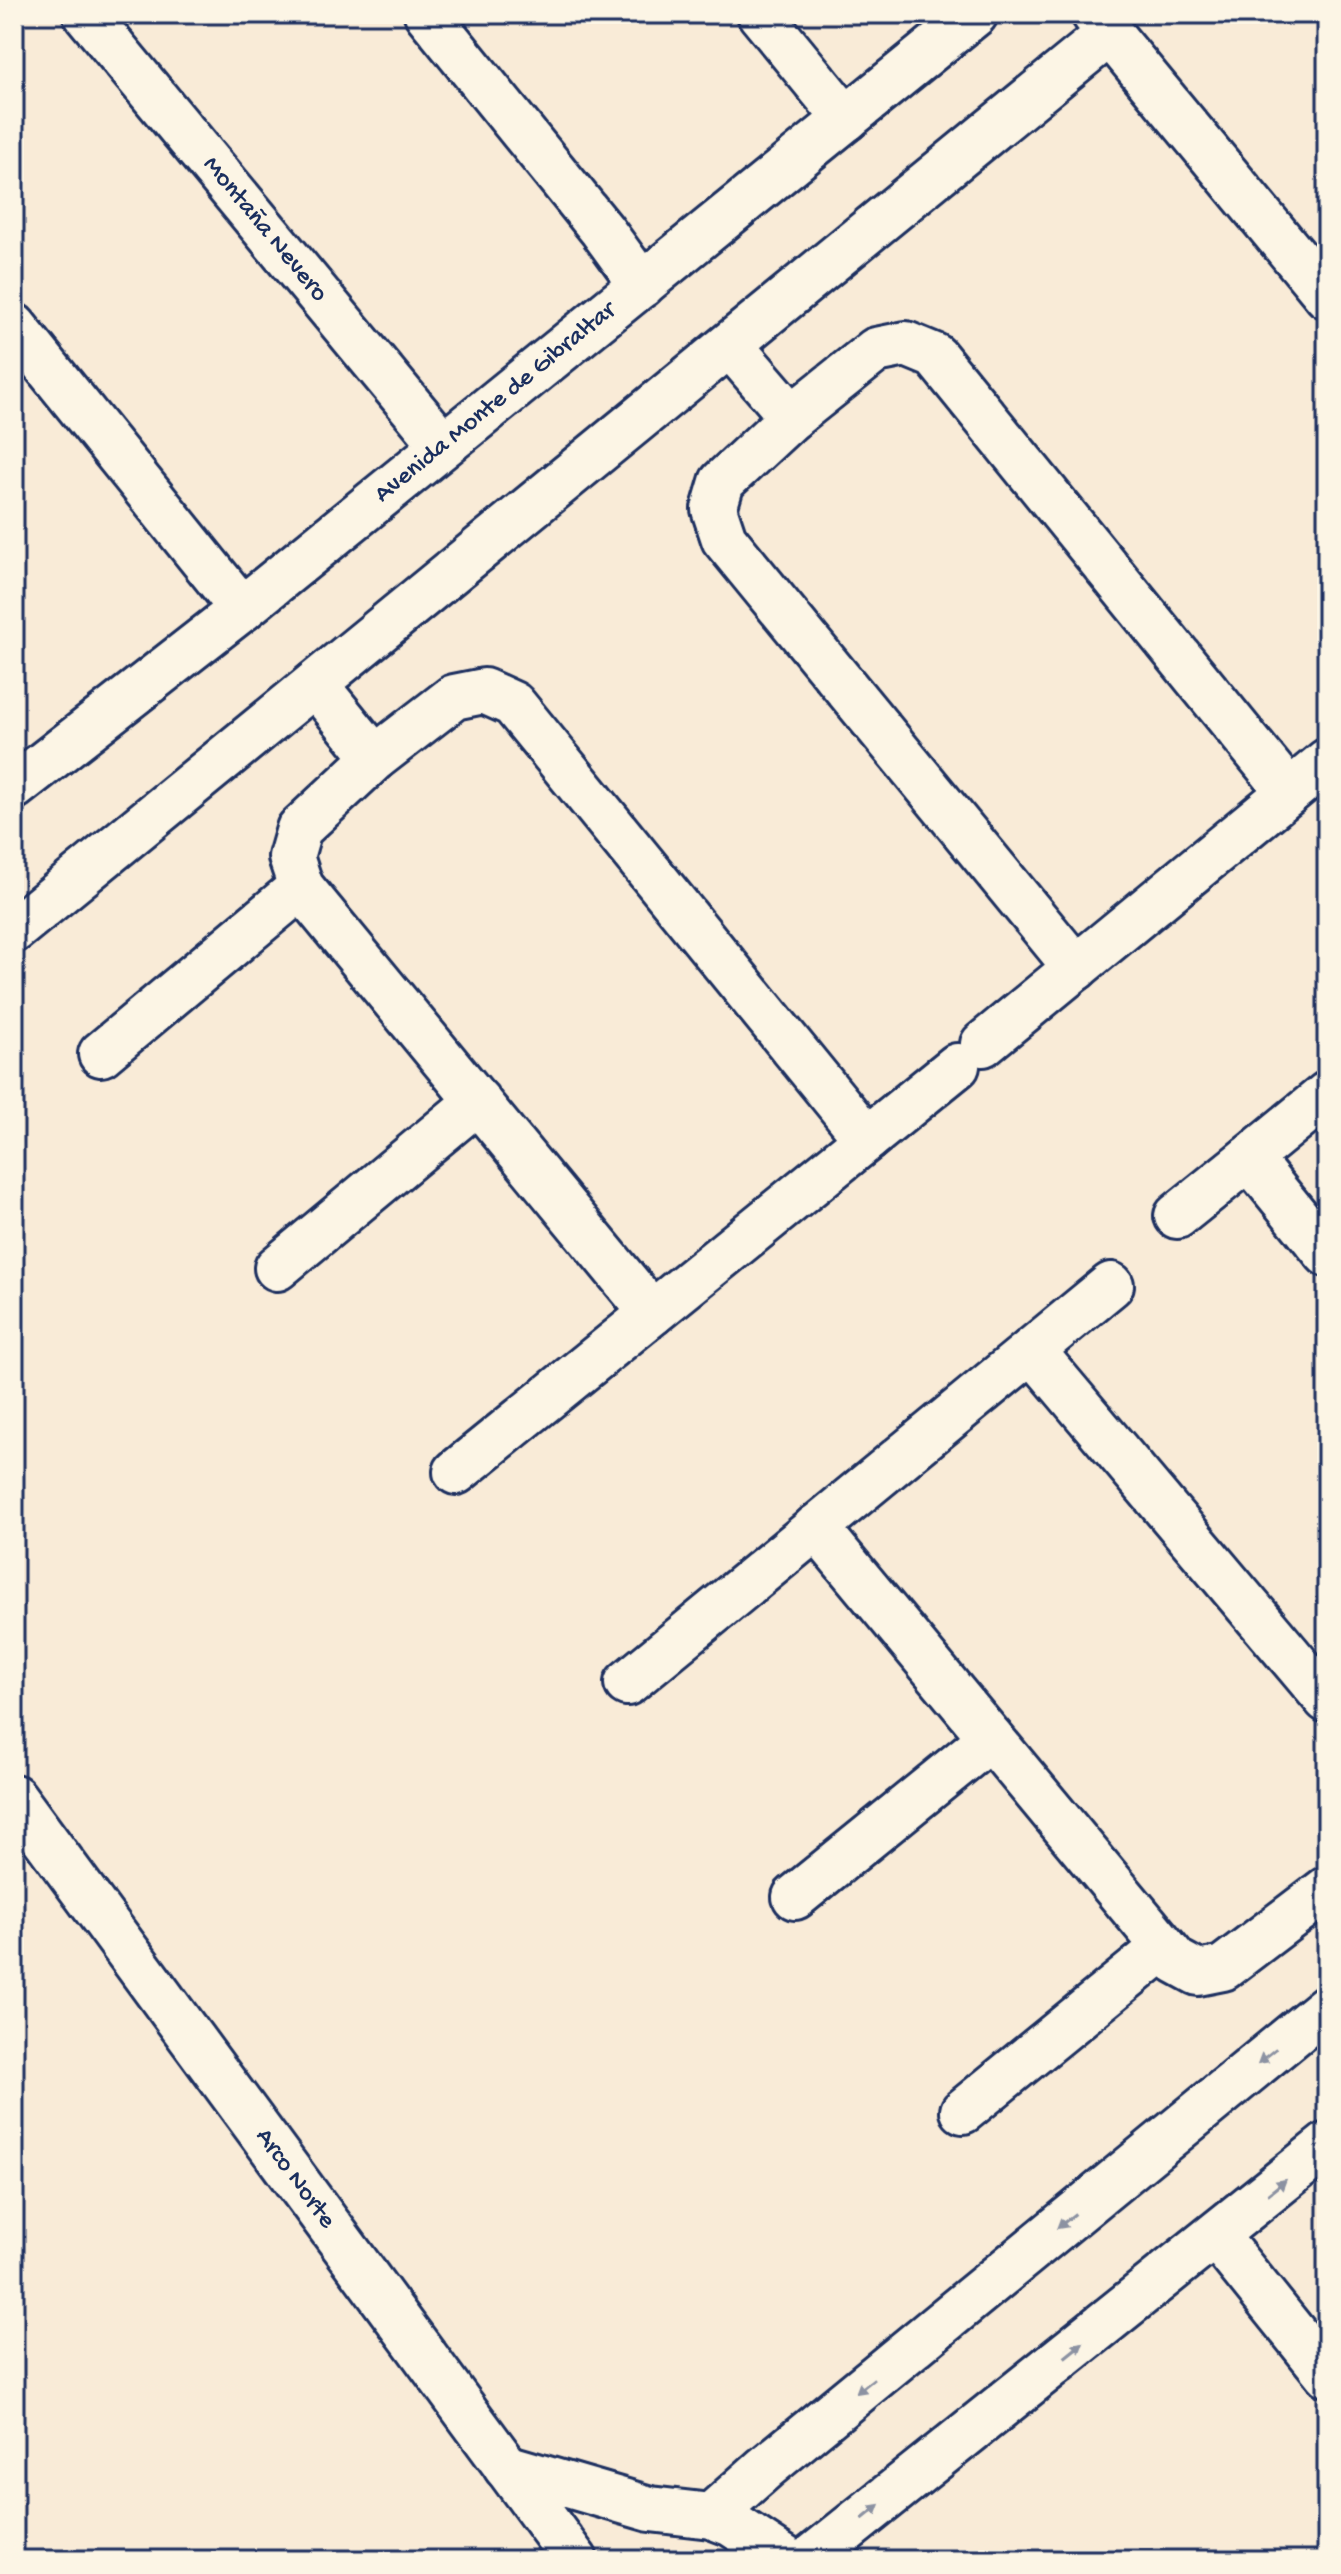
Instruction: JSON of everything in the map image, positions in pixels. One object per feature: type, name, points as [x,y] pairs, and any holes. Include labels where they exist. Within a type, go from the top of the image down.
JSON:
[{"type":"street","name":"Montaña Nevero","points":[[86,14],[443,445]]},
{"type":"street","points":[[427,14],[602,230],[642,285]]},
{"type":"street","points":[[760,14],[846,119]]},
{"type":"street","name":"Avenida Monte de Gibraltar","points":[[14,787],[242,609],[975,14]]},
{"type":"street","points":[[14,930],[730,345],[1102,24],[1327,296]]},
{"type":"street","points":[[14,326],[242,609]]},
{"type":"street","points":[[1076,968],[724,539],[714,509],[722,482],[792,417],[876,350],[906,344],[935,356],[1289,792]]},
{"type":"street","points":[[730,345],[792,417]]},
{"type":"street","points":[[315,684],[375,758]]},
{"type":"street","points":[[652,1313],[301,887],[291,857],[299,829],[375,758],[454,697],[484,691],[513,704],[867,1139]]},
{"type":"street","points":[[456,1472],[1327,761]]},
{"type":"street","points":[[101,1054],[301,887]]},
{"type":"street","points":[[1177,1216],[1327,1094]]},
{"type":"street","points":[[277,1268],[478,1101]]},
{"type":"street","points":[[1249,1158],[1327,1254]]},
{"type":"street","points":[[627,1683],[1111,1285]]},
{"type":"street","points":[[1032,1350],[1327,1700]]},
{"type":"street","points":[[816,1527],[1176,1961],[1198,1973],[1223,1968],[1323,1902]]},
{"type":"street","points":[[795,1897],[991,1738]]},
{"type":"street","name":"Arco Norte","points":[[14,1797],[575,2560]]},
{"type":"street","points":[[963,2111],[1164,1947]]},
{"type":"street","points":[[711,2516],[1327,2007]]},
{"type":"street","points":[[809,2560],[1229,2252],[1327,2145]]},
{"type":"street","points":[[1229,2252],[1327,2374]]},
{"type":"street","points":[[506,2467],[650,2509],[711,2516],[732,2524],[787,2560]]}]
